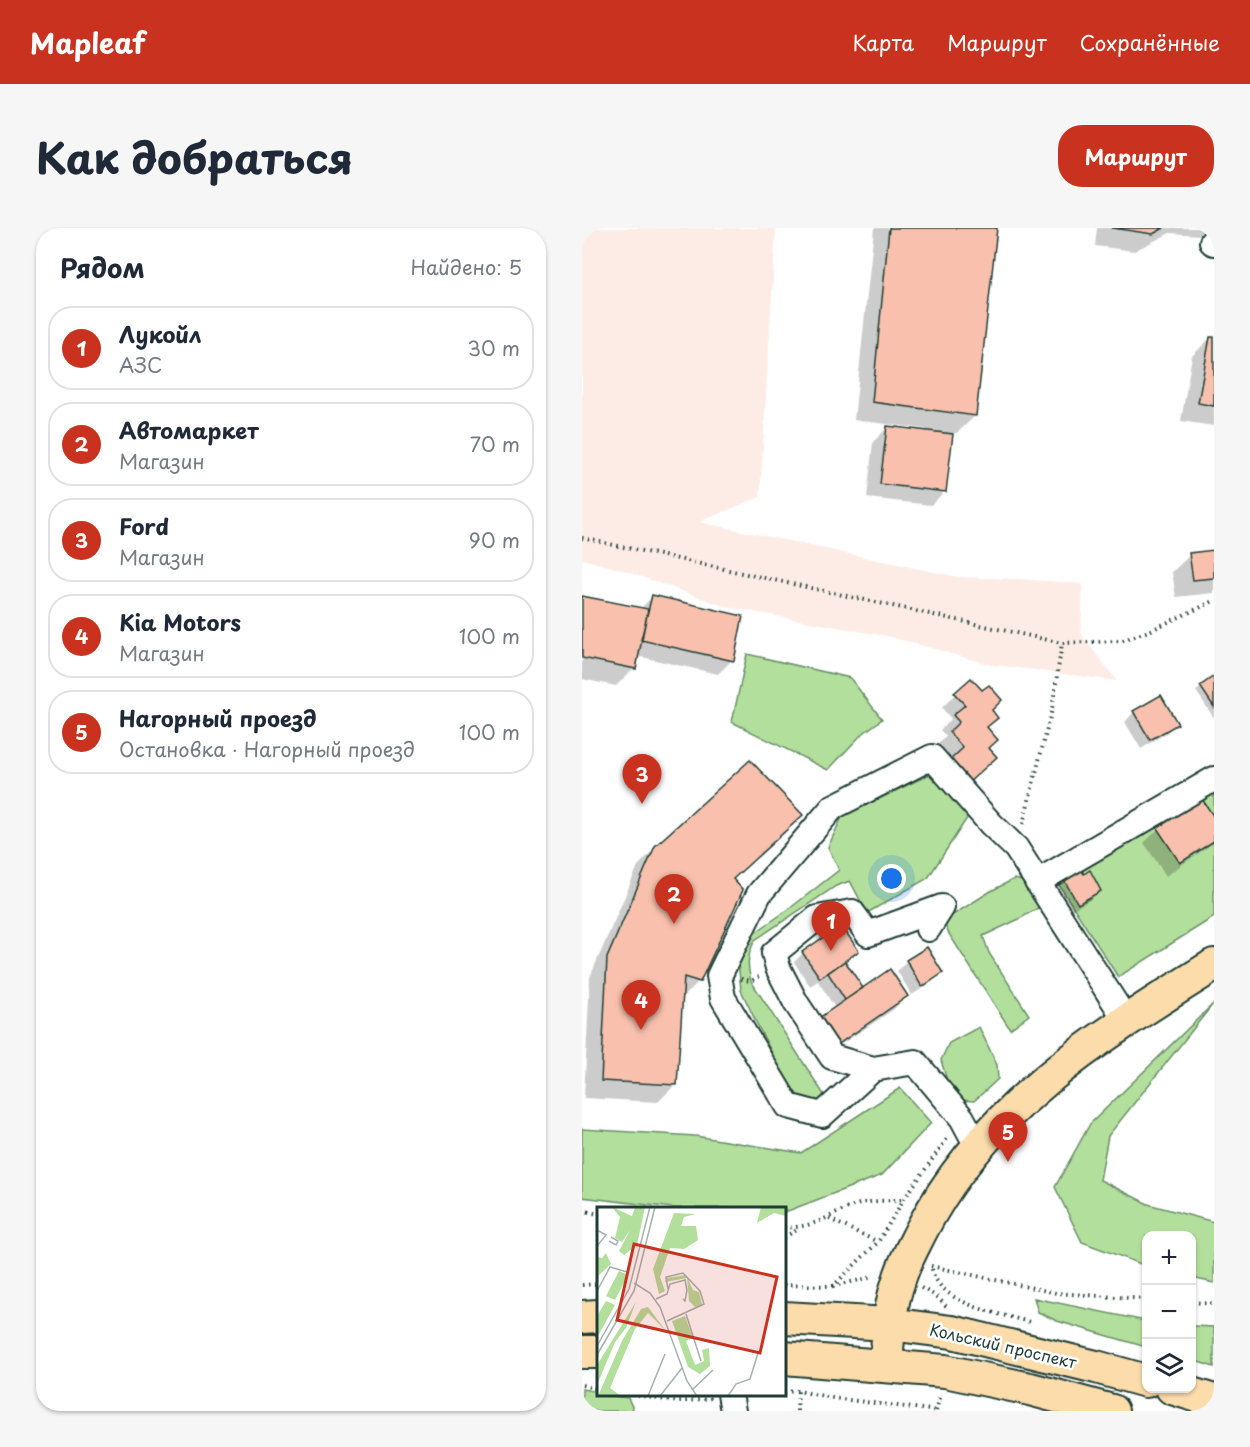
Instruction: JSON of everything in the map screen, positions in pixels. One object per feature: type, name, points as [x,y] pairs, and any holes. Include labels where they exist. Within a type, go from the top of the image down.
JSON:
[{"type":"main road","points":[[886,1366],[889,1324],[898,1282],[919,1263],[938,1199],[977,1146],[1029,1093],[1126,1020],[1214,965]]},
{"type":"main road","points":[[582,1317],[597,1316]]},
{"type":"main road","name":"Кольский проспект","points":[[786,1318],[889,1324],[952,1332],[1096,1366],[1142,1380]]},
{"type":"main road","points":[[786,1358],[945,1371],[1030,1389],[1112,1411]]},
{"type":"main road","points":[[1186,1393],[1214,1401]]},
{"type":"lane","points":[[873,1069],[822,1114],[788,1106],[723,998],[719,976],[759,894],[833,807],[932,757],[991,824],[1016,848],[1126,1020]]},
{"type":"lane","points":[[1037,882],[1214,779]]},
{"type":"lane","points":[[928,929],[942,907],[868,934],[852,912],[817,918],[774,953],[778,968],[796,1003],[832,1057],[873,1069],[915,1062],[962,1118],[977,1146]]},
{"type":"path","points":[[582,538],[1062,643],[1121,641],[1149,631],[1214,601]]},
{"type":"path","points":[[1016,848],[1052,709],[1062,643]]},
{"type":"path","points":[[719,976],[751,981],[778,968]]},
{"type":"path","points":[[786,1285],[833,1286],[878,1242],[904,1199],[962,1118]]},
{"type":"path","points":[[786,1236],[858,1204],[904,1199]]},
{"type":"path","points":[[582,1210],[597,1214]]},
{"type":"path","points":[[828,1219],[878,1242]]},
{"type":"path","points":[[786,1227],[800,1228]]},
{"type":"path","points":[[919,1263],[1056,1293],[1142,1299]]},
{"type":"path","points":[[919,1263],[955,1300],[1037,1324]]},
{"type":"path","points":[[582,1285],[597,1284]]},
{"type":"path","points":[[1196,1302],[1214,1304]]},
{"type":"path","points":[[582,1385],[597,1389]]},
{"type":"path","points":[[786,1392],[798,1391],[833,1398],[938,1411]]},
{"type":"path","points":[[797,1411],[798,1391]]},
{"type":"path","points":[[634,1396],[679,1402],[731,1400]]},
{"type":"shaded area","points":[[582,228],[776,228],[760,497],[699,522],[958,577],[1083,584],[1081,634],[1117,681],[988,664],[891,637],[727,607],[622,570],[582,559]]},
{"type":"green space","points":[[747,654],[850,678],[882,719],[861,735],[828,770],[732,722]]},
{"type":"green space","points":[[934,772],[971,812],[928,878],[867,913],[850,881],[836,886],[755,940],[752,945],[748,960],[751,981],[828,1101],[810,1105],[796,1100],[741,990],[737,952],[756,932],[839,870],[828,847],[842,817]]},
{"type":"green space","points":[[1211,778],[1214,783],[1214,917],[1118,977],[1059,885]]},
{"type":"green space","points":[[1014,879],[1026,882],[1043,905],[983,936],[989,953],[1029,1015],[1010,1029],[943,921]]},
{"type":"green space","points":[[1213,1004],[1108,1136],[1100,1180],[1148,1204],[1214,1222],[1214,1283],[1196,1279],[1196,1231],[1142,1231],[1142,1264],[1082,1242],[1055,1187],[1090,1124]]},
{"type":"green space","points":[[979,1027],[997,1065],[998,1079],[974,1101],[960,1100],[948,1084],[941,1060],[949,1043]]},
{"type":"green space","points":[[900,1088],[931,1123],[882,1175],[786,1212],[786,1207],[665,1207],[582,1197],[582,1129],[695,1136],[801,1153]]},
{"type":"green space","points":[[1034,1298],[1142,1320],[1142,1346],[1057,1321],[1038,1312]]},
{"type":"green space","points":[[1196,1326],[1214,1327],[1214,1367],[1196,1361]]},
{"type":"green space","points":[[582,1389],[597,1392],[597,1396],[628,1398],[634,1411],[582,1411]]},
{"type":"building","points":[[889,228],[997,228],[976,416],[872,402]]},
{"type":"building","points":[[1112,228],[1164,228],[1153,234]]},
{"type":"building","points":[[1210,337],[1214,337],[1214,406],[1198,403]]},
{"type":"building","points":[[887,426],[953,434],[946,492],[880,484]]},
{"type":"building","points":[[1214,550],[1214,578],[1193,580],[1189,553]]},
{"type":"building","points":[[652,595],[743,616],[734,661],[641,640]]},
{"type":"building","points":[[582,596],[648,609],[636,669],[582,658]]},
{"type":"building","points":[[1214,676],[1214,707],[1200,686]]},
{"type":"building","points":[[971,678],[982,690],[989,685],[1002,700],[992,710],[998,718],[987,727],[998,740],[989,748],[997,757],[967,784],[948,762],[963,748],[949,732],[959,722],[953,715],[965,705],[954,693]]},
{"type":"building","points":[[1161,695],[1178,724],[1150,740],[1133,711]]},
{"type":"building","points":[[750,760],[803,815],[733,879],[743,890],[700,982],[684,977],[677,1085],[601,1081],[607,958],[655,846]]},
{"type":"building","points":[[1202,799],[1214,817],[1214,841],[1180,863],[1157,828]]},
{"type":"building","points":[[1080,868],[1084,874],[1090,870],[1101,891],[1078,904],[1063,878]]},
{"type":"building","points":[[841,925],[859,951],[820,978],[802,952]]},
{"type":"building","points":[[927,947],[943,973],[922,987],[906,960]]},
{"type":"building","points":[[845,961],[863,988],[845,1000],[828,973]]},
{"type":"building","points":[[890,969],[908,996],[837,1045],[819,1018]]},
{"type":"place","name":"Ford","points":[[642,804]]},
{"type":"place","name":"Автомаркет","points":[[674,924]]},
{"type":"place","name":"Лукойл","points":[[831,951]]},
{"type":"place","name":"Kia Motors","points":[[641,1030]]},
{"type":"place","name":"Нагорный проезд","points":[[1008,1162]]}]
